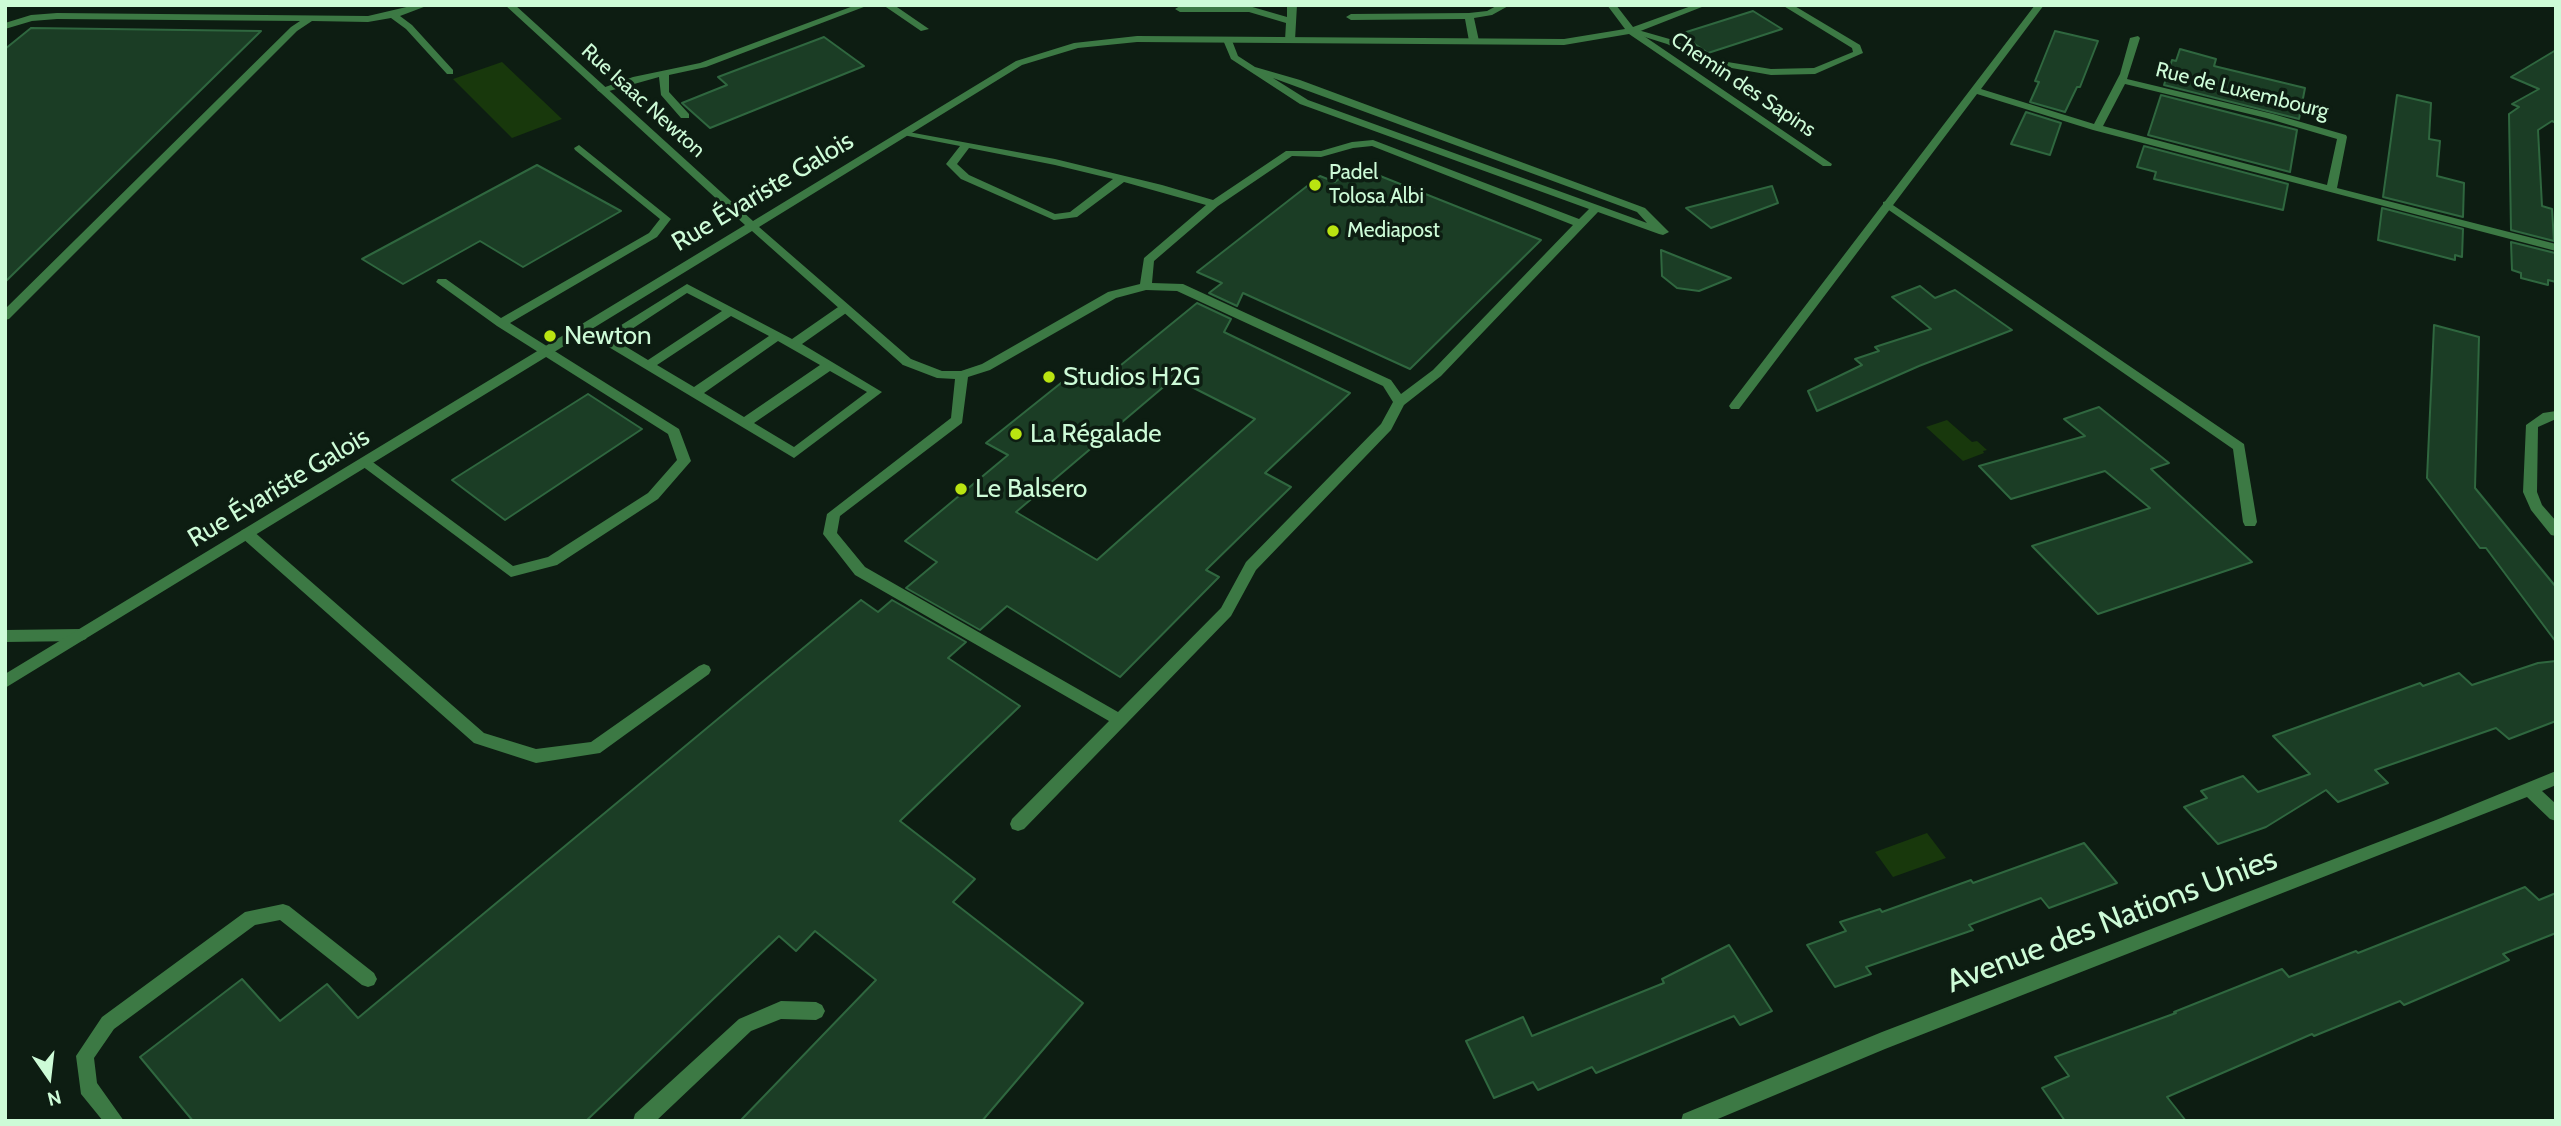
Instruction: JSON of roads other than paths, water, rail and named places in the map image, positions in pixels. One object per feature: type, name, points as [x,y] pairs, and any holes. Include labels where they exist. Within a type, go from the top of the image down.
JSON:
[{"type":"street","points":[[5,26],[30,18],[57,16],[369,19],[425,5]]},
{"type":"street","points":[[602,90],[703,65],[865,5]]},
{"type":"street","points":[[887,5],[924,29]]},
{"type":"street","points":[[1290,40],[1292,5]]},
{"type":"street","points":[[1440,5],[1469,16]]},
{"type":"street","points":[[1351,17],[1469,16],[1489,13],[1506,5]]},
{"type":"street","name":"Chemin des Sapins","points":[[1611,5],[1631,31],[1827,164]]},
{"type":"street","points":[[1631,31],[1703,5]]},
{"type":"street","points":[[1631,31],[1670,42],[1712,62],[1771,72],[1815,71],[1858,53],[1857,47],[1786,5]]},
{"type":"street","points":[[1735,406],[2040,5]]},
{"type":"street","name":"Rue Isaac Newton","points":[[512,6],[751,225],[907,362],[941,375],[962,375]]},
{"type":"street","points":[[1180,9],[1249,9],[1291,20]]},
{"type":"street","points":[[393,15],[409,27],[450,72]]},
{"type":"street","points":[[1469,16],[1474,41]]},
{"type":"street","points":[[5,316],[294,29],[311,18]]},
{"type":"street","name":"Rue Évariste Galois","points":[[5,681],[1000,74],[1050,51],[1077,45],[1137,39],[1564,42],[1631,31]]},
{"type":"street","name":"Rue de Luxembourg","points":[[2097,128],[2121,80],[2135,38]]},
{"type":"street","points":[[1228,40],[1234,57],[1252,69],[1304,102],[1663,232],[1641,210],[1297,82],[1252,69]]},
{"type":"street","points":[[664,73],[664,93],[685,116]]},
{"type":"street","name":"Rue de Luxembourg","points":[[2121,80],[2342,136],[2332,188]]},
{"type":"street","points":[[1976,91],[2097,128],[2556,248]]},
{"type":"street","points":[[907,132],[1122,178],[1214,204]]},
{"type":"street","points":[[1146,286],[1148,260],[1214,204],[1290,153],[1321,154],[1352,145],[1373,143],[1581,224]]},
{"type":"street","points":[[967,144],[951,164],[965,177],[1054,217],[1073,215],[1122,178]]},
{"type":"street","points":[[501,323],[653,235],[666,219],[579,148]]},
{"type":"street","points":[[1887,204],[2239,447],[2250,522]]},
{"type":"street","points":[[1018,824],[1118,719],[1226,612],[1251,566],[1386,427],[1399,402],[1437,373],[1596,208]]},
{"type":"street","points":[[365,463],[511,572],[552,561],[653,496],[684,461],[674,432],[501,323],[442,282]]},
{"type":"street","points":[[1118,719],[860,571],[830,534],[834,514],[957,420],[962,375],[986,367],[1112,295],[1146,286],[1180,287],[1387,383],[1399,402]]},
{"type":"street","points":[[687,288],[793,344],[876,392],[794,453],[606,340],[687,288]]},
{"type":"street","points":[[793,344],[845,308]]},
{"type":"street","points":[[649,365],[731,311]]},
{"type":"street","points":[[695,393],[778,336]]},
{"type":"street","points":[[745,423],[830,365]]},
{"type":"street","points":[[2556,415],[2547,415],[2532,425],[2530,492],[2536,507],[2556,531]]},
{"type":"street","points":[[247,534],[478,738],[536,756],[594,748],[704,670]]},
{"type":"street","points":[[5,636],[81,635]]},
{"type":"street","name":"Avenue des Nations Unies","points":[[1690,1121],[1882,1041],[2417,835],[2556,778]]},
{"type":"street","points":[[2529,789],[2556,814]]},
{"type":"street","points":[[115,1121],[88,1087],[85,1056],[108,1023],[251,918],[283,912],[368,979]]},
{"type":"street","points":[[642,1121],[745,1025],[781,1010],[816,1011]]},
{"type":"place","name":"Padel Tolosa Albi","points":[[1315,185]]},
{"type":"place","name":"Mediapost","points":[[1333,231]]},
{"type":"place","name":"Newton","points":[[550,336]]},
{"type":"place","name":"Studios H2G","points":[[1049,377]]},
{"type":"place","name":"La Régalade","points":[[1016,434]]},
{"type":"place","name":"Le Balsero","points":[[961,489]]}]
